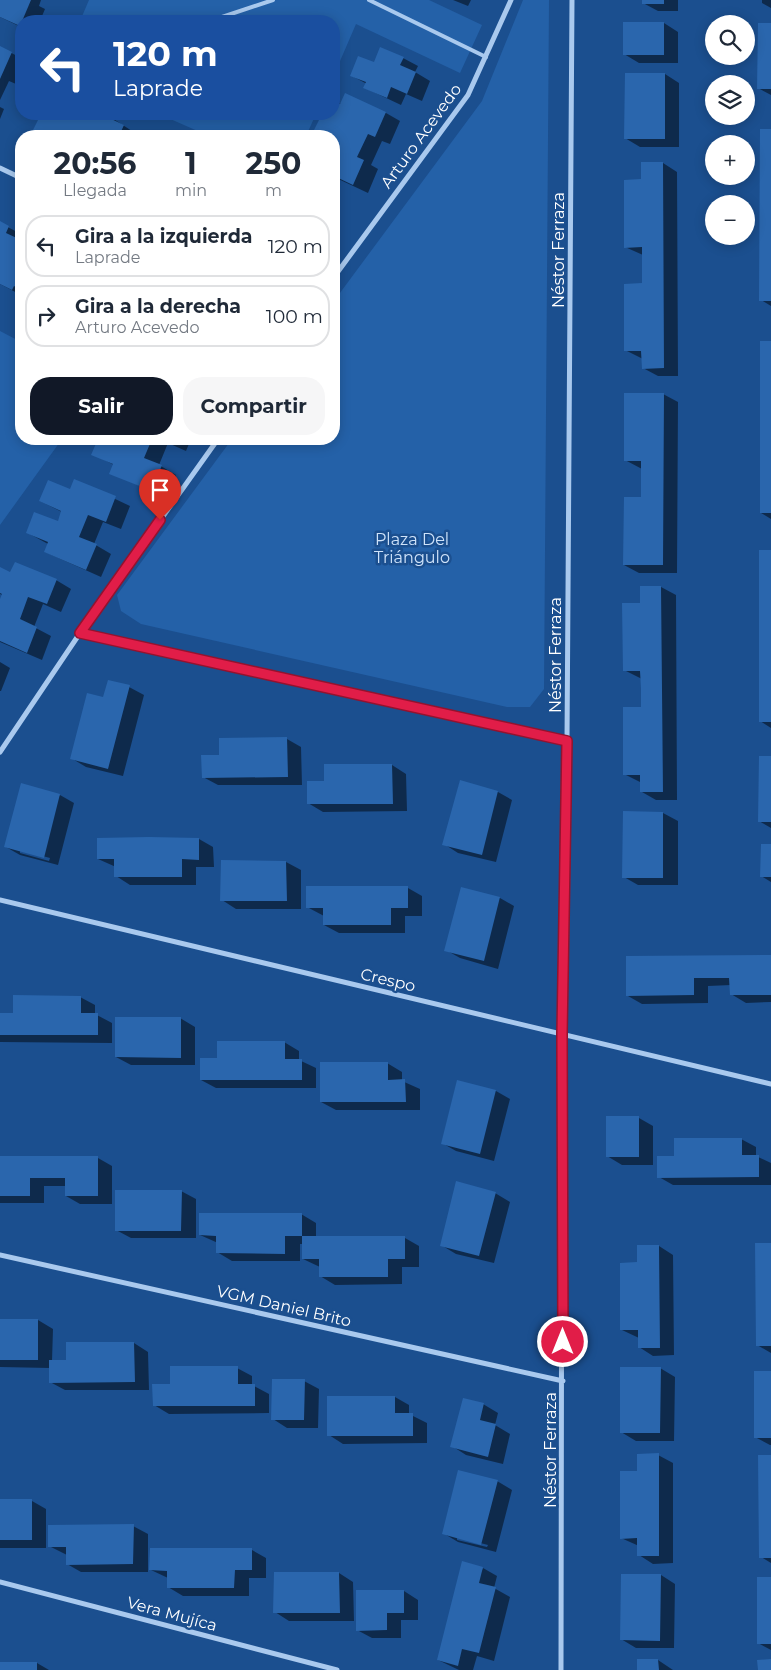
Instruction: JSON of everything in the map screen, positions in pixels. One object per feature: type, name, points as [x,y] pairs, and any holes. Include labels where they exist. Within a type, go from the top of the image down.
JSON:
[{"type":"street","name":"Arturo Acevedo","points":[[340,269],[468,95],[511,0]]},
{"type":"street","name":"Néstor Ferraza","points":[[561,1670],[563,1381],[562,1034],[567,741],[572,0]]},
{"type":"street","points":[[0,168],[15,175]]},
{"type":"street","points":[[0,752],[80,633],[214,445]]},
{"type":"street","points":[[80,633],[567,741]]},
{"type":"street","name":"Crespo","points":[[0,900],[771,1084]]},
{"type":"street","name":"VGM Daniel Brito","points":[[0,1255],[563,1381]]},
{"type":"street","name":"Vera Mujíca","points":[[0,1582],[337,1670]]},
{"type":"lane","points":[[227,15],[273,0]]},
{"type":"lane","points":[[369,0],[486,57]]},
{"type":"green space","points":[[89,0],[429,0],[482,25],[460,73],[356,24],[340,61],[340,15],[83,15]]},
{"type":"green space","name":"Plaza Del Triángulo","points":[[523,0],[549,0],[544,689],[530,707],[507,707],[141,624],[121,611],[117,595],[228,445],[340,445],[340,293],[482,101]]},
{"type":"green space","points":[[173,120],[313,120],[309,130],[195,130]]},
{"type":"green space","points":[[0,331],[15,339],[15,445],[58,445],[0,525]]},
{"type":"building","points":[[0,0],[31,0],[25,15],[15,15],[15,24],[0,17]]},
{"type":"building","points":[[642,0],[664,0],[664,4],[642,4]]},
{"type":"building","points":[[623,22],[664,22],[664,55],[623,55]]},
{"type":"building","points":[[758,23],[771,23],[771,89],[757,89]]},
{"type":"building","points":[[0,46],[12,52],[0,79]]},
{"type":"building","points":[[380,47],[404,57],[400,65],[416,72],[407,94],[391,87],[387,98],[363,88],[366,82],[350,76],[358,56],[374,62]]},
{"type":"building","points":[[625,73],[665,73],[665,139],[624,139]]},
{"type":"building","points":[[345,93],[386,112],[375,137],[368,134],[357,157],[364,160],[353,185],[340,179],[340,130],[314,130],[319,120],[340,120],[340,104]]},
{"type":"building","points":[[38,120],[113,120],[124,125],[122,130],[33,130]]},
{"type":"building","points":[[760,129],[771,129],[771,301],[759,301]]},
{"type":"building","points":[[641,162],[663,162],[664,368],[642,369],[641,351],[624,351],[624,284],[642,283],[642,247],[624,248],[624,180],[641,179]]},
{"type":"building","points":[[0,221],[9,226],[6,233],[15,237],[15,287],[12,290],[0,284]]},
{"type":"building","points":[[760,341],[771,341],[771,513],[760,513]]},
{"type":"building","points":[[624,393],[664,393],[663,565],[623,565],[624,497],[641,497],[641,461],[624,461]]},
{"type":"building","points":[[95,445],[149,445],[144,458],[162,465],[152,491],[109,474],[113,464],[91,455]]},
{"type":"building","points":[[74,479],[116,496],[106,522],[88,515],[79,537],[97,544],[86,570],[44,552],[48,542],[26,533],[34,512],[58,521],[61,511],[39,501],[48,480],[70,489]]},
{"type":"building","points":[[759,550],[771,550],[771,722],[759,722]]},
{"type":"building","points":[[15,562],[57,579],[47,604],[28,597],[20,619],[37,627],[27,653],[0,641],[0,599],[2,594],[0,593],[0,567],[10,572]]},
{"type":"building","points":[[640,586],[661,586],[663,792],[640,792],[640,775],[623,775],[623,707],[641,707],[641,689],[640,671],[623,671],[622,603],[640,603]]},
{"type":"building","points":[[108,680],[130,685],[108,769],[70,759],[87,693],[103,697]]},
{"type":"building","points":[[287,737],[288,777],[202,778],[201,755],[219,755],[219,738]]},
{"type":"building","points":[[759,756],[771,756],[771,822],[758,822]]},
{"type":"building","points":[[324,764],[392,764],[393,804],[307,804],[307,781],[324,781]]},
{"type":"building","points":[[460,780],[498,791],[482,855],[442,845]]},
{"type":"building","points":[[21,783],[60,794],[44,858],[4,847]]},
{"type":"building","points":[[623,811],[663,812],[663,878],[622,878]]},
{"type":"building","points":[[97,838],[199,838],[199,860],[182,859],[182,877],[114,877],[114,859],[97,859]]},
{"type":"building","points":[[761,844],[771,844],[771,877],[760,877]]},
{"type":"building","points":[[221,860],[286,861],[287,901],[220,901]]},
{"type":"building","points":[[306,886],[408,886],[408,908],[391,908],[391,925],[323,925],[323,908],[306,908]]},
{"type":"building","points":[[461,887],[500,897],[484,961],[444,951]]},
{"type":"building","points":[[771,955],[771,995],[730,995],[729,978],[694,978],[694,995],[626,996],[626,956]]},
{"type":"building","points":[[13,995],[81,996],[81,1013],[98,1013],[98,1035],[0,1035],[0,1013],[13,1013]]},
{"type":"building","points":[[115,1017],[181,1017],[181,1058],[115,1057]]},
{"type":"building","points":[[217,1041],[285,1041],[285,1059],[302,1059],[302,1080],[200,1080],[200,1058],[217,1058]]},
{"type":"building","points":[[320,1062],[388,1062],[388,1080],[405,1079],[406,1102],[320,1102]]},
{"type":"building","points":[[457,1080],[496,1090],[480,1154],[441,1144]]},
{"type":"building","points":[[606,1116],[639,1116],[639,1157],[606,1157]]},
{"type":"building","points":[[674,1138],[742,1138],[742,1155],[759,1155],[759,1177],[657,1178],[657,1156],[674,1156]]},
{"type":"building","points":[[0,1156],[98,1156],[98,1196],[65,1196],[65,1178],[30,1178],[30,1196],[0,1196]]},
{"type":"building","points":[[456,1181],[496,1192],[479,1256],[440,1246]]},
{"type":"building","points":[[115,1190],[182,1190],[181,1231],[115,1231]]},
{"type":"building","points":[[199,1213],[302,1213],[302,1236],[285,1236],[285,1254],[216,1253],[216,1236],[199,1235]]},
{"type":"building","points":[[302,1236],[405,1236],[405,1259],[388,1259],[388,1277],[319,1277],[319,1259],[302,1259]]},
{"type":"building","points":[[755,1243],[771,1243],[771,1346],[756,1346]]},
{"type":"building","points":[[637,1245],[659,1245],[660,1348],[638,1348],[638,1330],[620,1330],[620,1263],[637,1262]]},
{"type":"building","points":[[0,1319],[38,1319],[38,1360],[0,1360]]},
{"type":"building","points":[[66,1342],[134,1342],[135,1382],[49,1383],[49,1360],[66,1360]]},
{"type":"building","points":[[170,1366],[238,1366],[238,1384],[255,1384],[255,1406],[153,1406],[152,1384],[170,1384]]},
{"type":"building","points":[[620,1367],[661,1367],[660,1433],[620,1433]]},
{"type":"building","points":[[754,1371],[771,1371],[771,1438],[754,1438]]},
{"type":"building","points":[[272,1379],[305,1379],[304,1420],[271,1420]]},
{"type":"building","points":[[327,1396],[395,1396],[395,1413],[413,1413],[413,1436],[327,1436]]},
{"type":"building","points":[[463,1398],[484,1403],[480,1420],[496,1424],[488,1457],[450,1447]]},
{"type":"building","points":[[659,1453],[659,1556],[637,1556],[637,1538],[620,1539],[620,1471],[637,1471],[637,1454]]},
{"type":"building","points":[[758,1455],[771,1455],[771,1558],[759,1558]]},
{"type":"building","points":[[458,1470],[498,1480],[481,1545],[442,1534]]},
{"type":"building","points":[[0,1499],[32,1499],[32,1540],[0,1540]]},
{"type":"building","points":[[134,1524],[133,1564],[66,1565],[66,1547],[48,1547],[48,1525]]},
{"type":"building","points":[[150,1548],[252,1548],[252,1570],[235,1570],[234,1588],[167,1588],[167,1571],[149,1570]]},
{"type":"building","points":[[462,1561],[483,1567],[479,1583],[496,1587],[479,1653],[462,1649],[458,1666],[437,1660]]},
{"type":"building","points":[[274,1572],[339,1572],[340,1613],[273,1613]]},
{"type":"building","points":[[621,1574],[661,1574],[660,1641],[620,1640]]},
{"type":"building","points":[[757,1577],[771,1577],[771,1644],[757,1644]]},
{"type":"building","points":[[356,1590],[404,1590],[404,1613],[387,1613],[387,1630],[356,1631]]},
{"type":"building","points":[[637,1659],[658,1659],[659,1670],[637,1670]]},
{"type":"building","points":[[771,1659],[771,1670],[758,1670],[757,1660]]},
{"type":"building","points":[[0,1662],[37,1662],[37,1670],[0,1670]]},
{"type":"route","points":[[160,520],[80,633],[567,741],[562,1034],[563,1342]]}]
